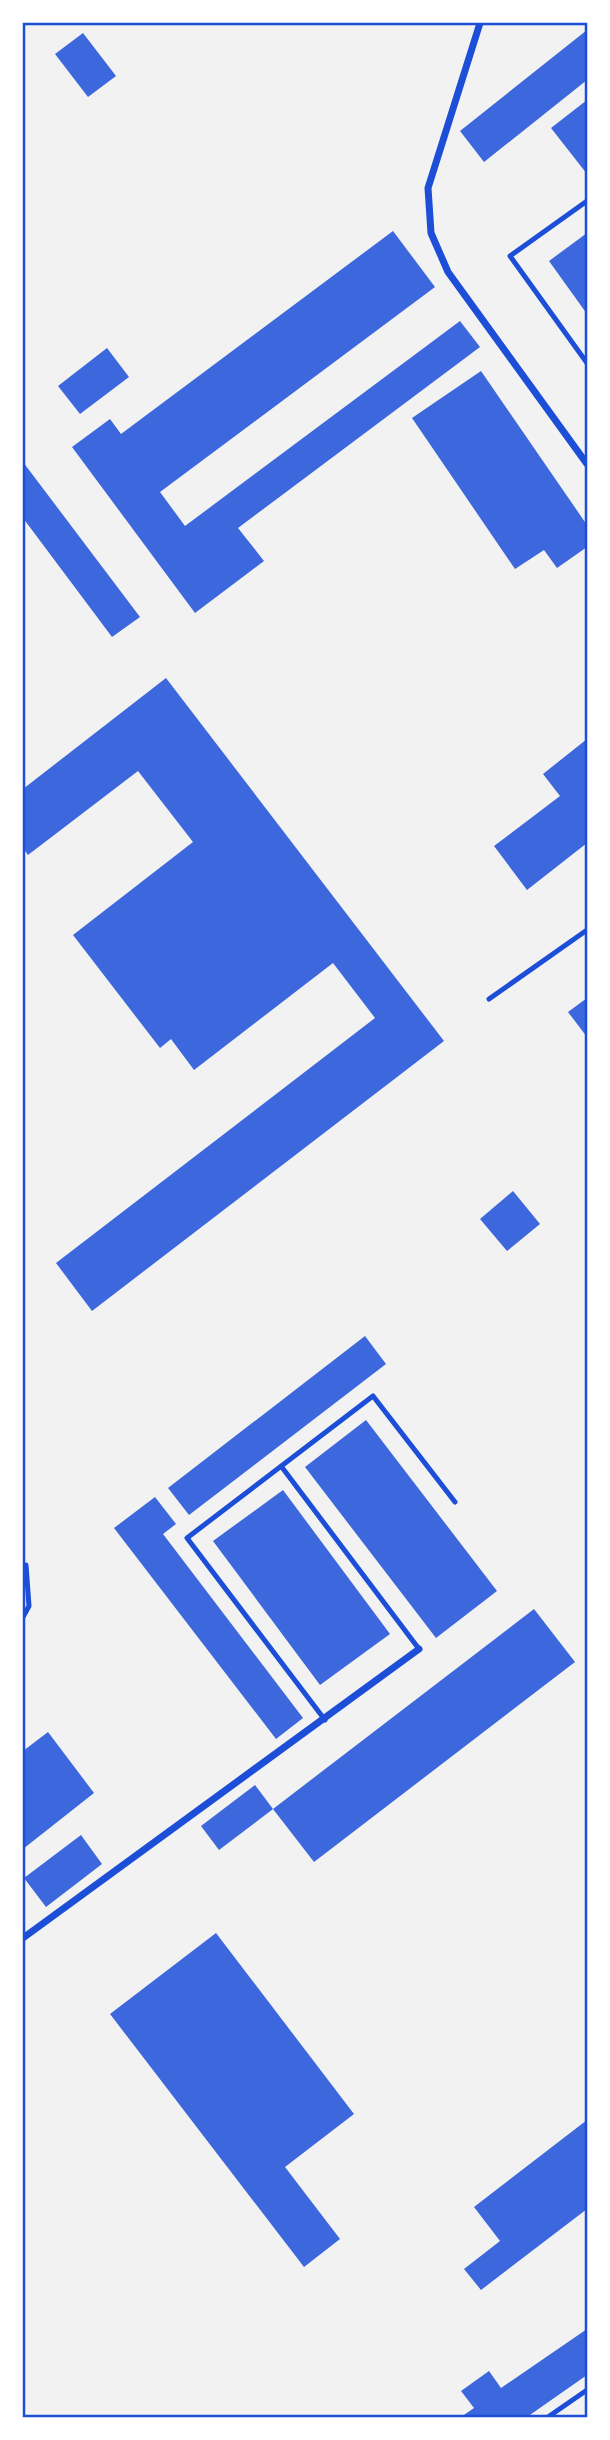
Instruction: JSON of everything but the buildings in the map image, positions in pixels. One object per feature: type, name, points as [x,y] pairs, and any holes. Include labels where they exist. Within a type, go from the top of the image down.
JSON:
[{"type":"street","points":[[480,23],[428,188],[431,233],[448,272],[587,464]]},
{"type":"street","points":[[23,1938],[419,1650]]},
{"type":"lane","points":[[587,201],[510,256],[587,363]]},
{"type":"lane","points":[[489,999],[587,929]]},
{"type":"lane","points":[[325,1720],[187,1538],[373,1396],[455,1502]]},
{"type":"lane","points":[[281,1466],[419,1650]]},
{"type":"lane","points":[[23,1617],[29,1606],[26,1565]]},
{"type":"lane","points":[[548,2417],[587,2390]]}]
